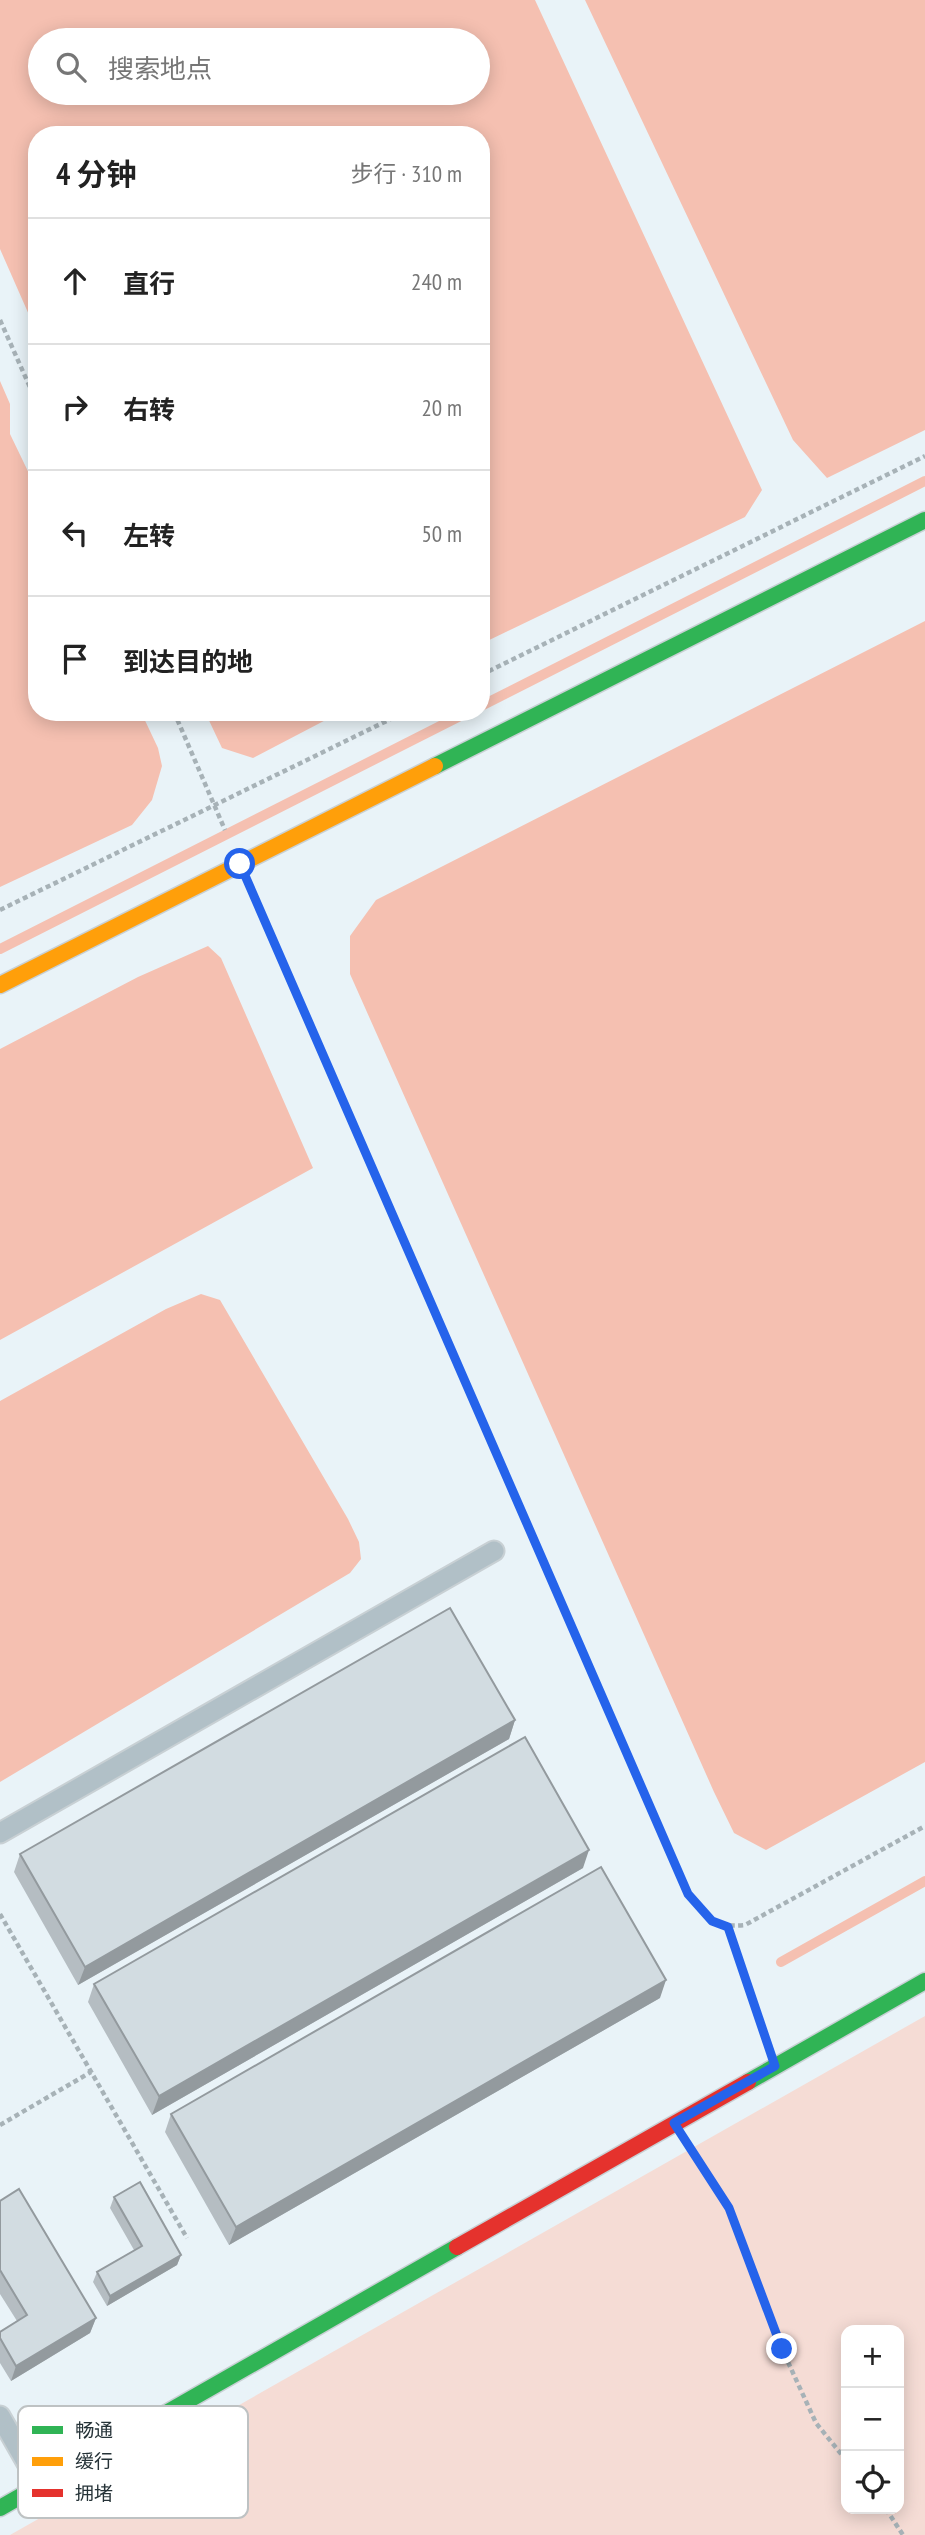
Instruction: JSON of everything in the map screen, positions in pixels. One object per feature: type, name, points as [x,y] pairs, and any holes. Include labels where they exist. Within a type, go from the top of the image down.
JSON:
[{"type":"street","points":[[0,985],[925,520]]},
{"type":"street","points":[[180,2406],[925,1981]]},
{"type":"street","points":[[0,2508],[18,2498]]},
{"type":"lane","points":[[0,1833],[494,1551]]},
{"type":"lane","points":[[0,2416],[18,2448]]},
{"type":"path","points":[[0,320],[28,383]]},
{"type":"path","points":[[490,671],[925,456]]},
{"type":"path","points":[[178,721],[220,818]]},
{"type":"path","points":[[0,910],[387,721]]},
{"type":"path","points":[[240,864],[688,1894],[712,1921],[728,1927],[745,1925],[925,1826]]},
{"type":"path","points":[[0,1914],[187,2238]]},
{"type":"path","points":[[728,1927],[775,2066]]},
{"type":"path","points":[[0,2124],[91,2072]]},
{"type":"path","points":[[674,2123],[729,2208],[782,2349],[816,2423],[841,2454]]},
{"type":"path","points":[[889,2514],[902,2535]]},
{"type":"shaded area","points":[[0,0],[535,0],[762,490],[745,517],[490,640],[490,126],[28,126],[28,313],[0,249]]},
{"type":"shaded area","points":[[585,0],[925,0],[925,430],[827,478],[793,440]]},
{"type":"shaded area","points":[[0,381],[10,404],[10,434],[28,471],[28,721],[145,721],[158,748],[162,766],[152,800],[132,825],[0,887]]},
{"type":"shaded area","points":[[925,621],[925,1762],[766,1850],[734,1833],[714,1792],[350,974],[350,936],[376,900]]},
{"type":"shaded area","points":[[209,721],[324,721],[253,758],[222,748]]},
{"type":"shaded area","points":[[208,946],[221,958],[313,1168],[0,1340],[0,1049],[138,977]]},
{"type":"shaded area","points":[[201,1294],[220,1300],[348,1519],[359,1542],[361,1559],[350,1573],[0,1782],[0,1401],[166,1309]]},
{"type":"shaded area","points":[[925,2016],[925,2535],[10,2535],[40,2518],[248,2518],[248,2406],[237,2406]]},
{"type":"building","points":[[450,1608],[515,1720],[85,1967],[20,1854]]},
{"type":"building","points":[[525,1737],[589,1850],[159,2096],[94,1984]]},
{"type":"building","points":[[601,1867],[666,1980],[236,2227],[171,2114]]},
{"type":"building","points":[[140,2182],[181,2255],[110,2296],[97,2272],[142,2246],[114,2197]]},
{"type":"building","points":[[19,2189],[96,2318],[16,2366],[0,2338],[0,2332],[27,2315],[0,2270],[0,2201]]},
{"type":"waterway","points":[[490,701],[925,481]]},
{"type":"waterway","points":[[0,949],[450,721]]},
{"type":"waterway","points":[[781,1962],[925,1881]]},
{"type":"traffic: fast","points":[[435,766],[925,520]]},
{"type":"traffic: fast","points":[[748,2082],[925,1981]]},
{"type":"traffic: fast","points":[[179,2406],[457,2247]]},
{"type":"traffic: fast","points":[[0,2508],[18,2498]]},
{"type":"traffic: slow","points":[[0,985],[435,766]]},
{"type":"traffic: jam","points":[[457,2247],[748,2082]]},
{"type":"route","points":[[240,864],[688,1894],[712,1921],[728,1927],[775,2066],[674,2123],[729,2208],[782,2349]]}]
